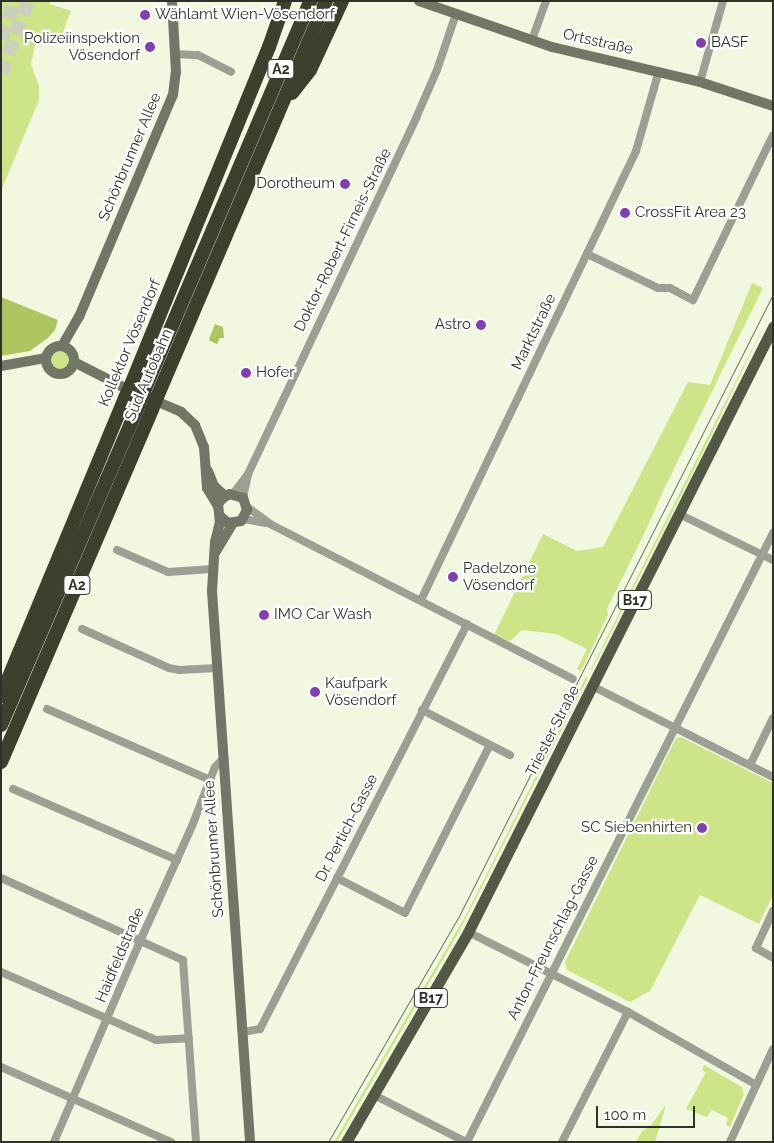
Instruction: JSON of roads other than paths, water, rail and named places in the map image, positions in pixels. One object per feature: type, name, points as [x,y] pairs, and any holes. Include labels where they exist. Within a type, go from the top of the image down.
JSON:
[{"type":"highway","name":"Kollektor Vösendorf","points":[[1,696],[269,47],[285,1]]},
{"type":"highway","name":"Süd Autobahn","points":[[1,762],[310,1]]},
{"type":"highway","name":"Süd Autobahn","points":[[1,725],[281,108],[326,1]]},
{"type":"highway","points":[[281,108],[310,70],[342,1]]},
{"type":"main road","name":"Schönbrunner Allee","points":[[66,348],[173,94],[176,54],[172,1]]},
{"type":"main road","name":"Ortsstraße","points":[[419,1],[532,40],[700,82],[740,93],[773,106]]},
{"type":"main road","name":"Triester Straße","points":[[346,1142],[468,932],[679,514],[769,343],[773,327]]},
{"type":"main road","points":[[46,362],[51,349],[66,348],[72,366],[189,418],[201,436],[206,466],[207,488],[219,511],[226,522],[233,523],[243,519],[237,499],[214,486],[206,466]]},
{"type":"main road","points":[[46,362],[57,374],[65,374],[72,366]]},
{"type":"main road","points":[[1,367],[46,362]]},
{"type":"main road","name":"Schönbrunner Allee","points":[[237,499],[219,511],[212,569],[217,668],[250,1142]]},
{"type":"main road","name":"Schönbrunner Allee","points":[[214,554],[233,523]]},
{"type":"street","points":[[532,40],[546,1]]},
{"type":"street","points":[[700,82],[723,1]]},
{"type":"street","name":"Doktor-Robert-Firneis-Straße","points":[[237,499],[416,118],[437,70],[456,14]]},
{"type":"street","points":[[176,54],[198,55],[231,72]]},
{"type":"street","name":"Marktstraße","points":[[421,600],[636,151],[659,71]]},
{"type":"street","points":[[587,254],[658,288],[670,288],[693,300],[773,135]]},
{"type":"street","points":[[237,499],[270,524],[573,679]]},
{"type":"street","points":[[679,514],[773,560]]},
{"type":"street","points":[[243,519],[270,524]]},
{"type":"street","name":"Anton-Freunschlag-Gasse","points":[[466,1142],[773,533]]},
{"type":"street","points":[[117,550],[168,572],[212,569]]},
{"type":"street","name":"Dr. Pertich-Gasse","points":[[243,1032],[260,1030],[466,624]]},
{"type":"street","points":[[82,629],[169,668],[179,670],[217,668]]},
{"type":"street","points":[[592,686],[773,777]]},
{"type":"street","points":[[47,709],[209,781],[225,783]]},
{"type":"street","points":[[422,710],[510,755]]},
{"type":"street","points":[[750,765],[773,718]]},
{"type":"street","points":[[337,878],[405,912],[490,745]]},
{"type":"street","name":"Haidfeldstraße","points":[[54,1142],[177,860],[215,767],[224,758]]},
{"type":"street","points":[[13,789],[177,860]]},
{"type":"street","points":[[1,878],[141,939],[183,960],[196,1142]]},
{"type":"street","points":[[773,911],[756,948],[773,958]]},
{"type":"street","points":[[468,932],[628,1012],[755,1084]]},
{"type":"street","points":[[1,972],[156,1040],[189,1038]]},
{"type":"street","points":[[562,1142],[628,1012]]},
{"type":"street","points":[[730,1142],[755,1084],[773,1049]]},
{"type":"street","points":[[1,1067],[171,1142]]},
{"type":"street","points":[[374,1095],[466,1142]]},
{"type":"tunnel","points":[[1,39],[15,1]]},
{"type":"tunnel","points":[[1,74],[28,1]]},
{"type":"tram line","points":[[328,1142],[460,914],[773,294]]},
{"type":"place","name":"Wählamt Wien-Vösendorf","points":[[145,15]]},
{"type":"place","name":"BASF","points":[[701,43]]},
{"type":"place","name":"Polizeiinspektion Vösendorf","points":[[150,47]]},
{"type":"place","name":"Dorotheum","points":[[345,184]]},
{"type":"place","name":"CrossFit Area 23","points":[[625,213]]},
{"type":"place","name":"Astro","points":[[481,325]]},
{"type":"place","name":"Hofer","points":[[246,373]]},
{"type":"place","name":"Padelzone Vösendorf","points":[[453,577]]},
{"type":"place","name":"IMO Car Wash","points":[[264,615]]},
{"type":"place","name":"Kaufpark Vösendorf","points":[[315,692]]},
{"type":"place","name":"SC Siebenhirten","points":[[702,828]]}]
